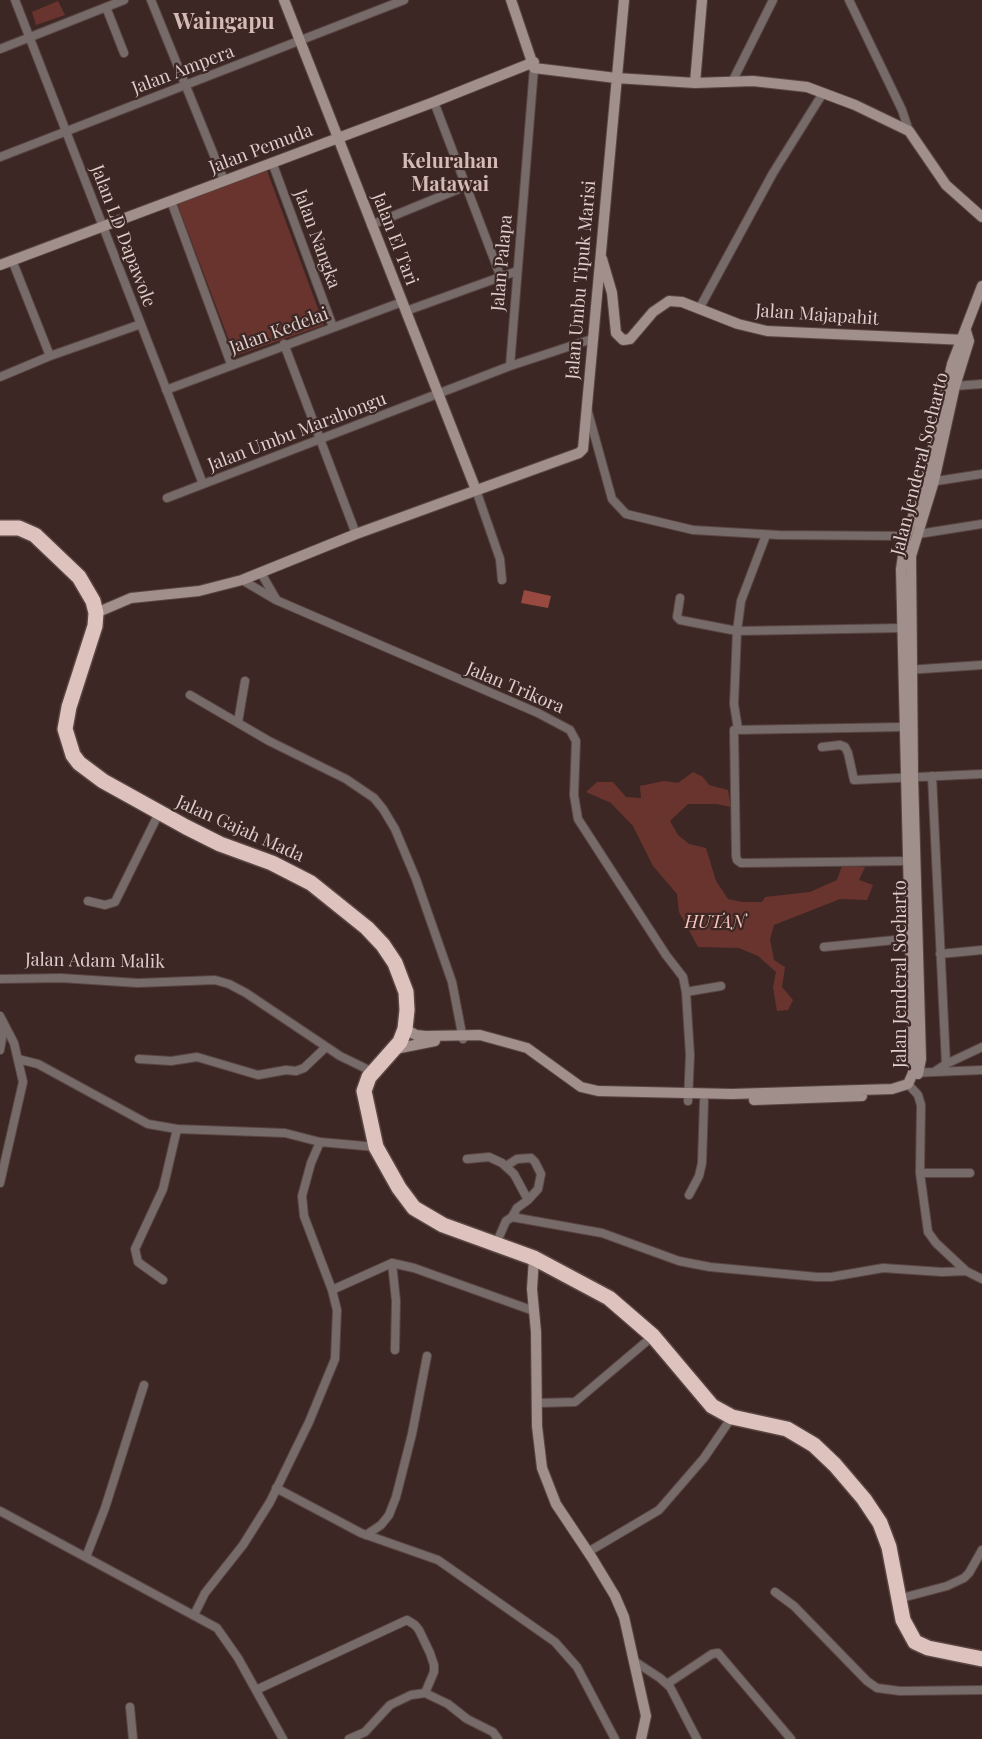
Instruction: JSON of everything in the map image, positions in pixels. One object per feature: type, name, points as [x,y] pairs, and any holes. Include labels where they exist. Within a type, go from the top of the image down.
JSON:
[{"type":"highway","points":[[0,528],[24,530],[41,540],[85,584],[96,613]]},
{"type":"highway","name":"Jalan Gajah Mada","points":[[96,613],[95,626],[66,720],[66,737],[73,755],[88,771],[159,813],[205,837],[300,876],[326,894],[367,928],[383,945],[400,971],[406,992],[406,1029],[394,1050],[371,1074]]},
{"type":"highway","points":[[371,1074],[364,1091],[376,1147],[399,1188],[414,1208],[443,1225],[534,1258],[609,1298],[653,1336],[712,1406],[732,1417],[787,1429],[814,1446],[835,1465],[864,1499],[880,1523],[889,1547],[905,1627],[915,1642],[934,1650],[982,1659]]},
{"type":"highway","points":[[371,1074],[384,1137],[409,1192],[424,1207],[492,1242]]},
{"type":"street","name":"Jalan LD Dapawole","points":[[15,0],[203,484]]},
{"type":"street","points":[[0,49],[124,0]]},
{"type":"street","points":[[151,0],[224,180]]},
{"type":"street","name":"Jalan El Tari","points":[[284,0],[476,490]]},
{"type":"street","name":"Jalan Ampera","points":[[0,157],[404,0]]},
{"type":"street","name":"Jalan Palapa","points":[[510,366],[534,65],[511,0]]},
{"type":"street","name":"Jalan Umbu Tipuk Marisi","points":[[96,613],[132,598],[199,591],[242,580],[356,534],[579,453],[584,445],[586,402],[624,0]]},
{"type":"street","points":[[695,83],[702,0]]},
{"type":"street","points":[[733,80],[773,0]]},
{"type":"street","points":[[849,0],[902,110],[910,131],[946,185],[982,217]]},
{"type":"street","points":[[106,7],[124,53]]},
{"type":"street","points":[[534,65],[616,78],[695,83],[733,80],[796,85],[824,93],[910,131]]},
{"type":"street","name":"Jalan Pemuda","points":[[0,265],[534,65]]},
{"type":"street","points":[[699,309],[773,173],[824,93]]},
{"type":"street","points":[[434,102],[500,276]]},
{"type":"street","name":"Jalan Nangka","points":[[272,162],[333,327]]},
{"type":"street","points":[[372,225],[466,186]]},
{"type":"street","points":[[171,201],[231,364]]},
{"type":"street","name":"Jalan Majapahit","points":[[601,256],[612,293],[616,333],[623,340],[634,336],[652,312],[666,302],[678,301],[743,326],[774,331],[965,337]]},
{"type":"street","points":[[12,260],[50,356]]},
{"type":"street","name":"Jalan Kedelai","points":[[166,390],[333,327],[404,307],[517,271]]},
{"type":"street","name":"Jalan Jenderal Soeharto","points":[[913,938],[907,670],[902,628],[901,569],[929,482],[955,386],[965,337],[982,286]]},
{"type":"street","points":[[0,377],[50,356],[141,324]]},
{"type":"street","name":"Jalan Jenderal Soeharto","points":[[929,482],[952,364],[965,337]]},
{"type":"street","points":[[438,396],[510,366],[592,339]]},
{"type":"street","points":[[284,344],[322,439],[356,534]]},
{"type":"street","points":[[955,386],[982,384]]},
{"type":"street","name":"Jalan Umbu Marahongu","points":[[167,498],[438,396]]},
{"type":"street","points":[[586,402],[612,498],[626,514],[693,530],[766,534],[911,535],[982,524]]},
{"type":"street","points":[[929,482],[982,474]]},
{"type":"street","points":[[476,490],[500,559],[502,580]]},
{"type":"street","points":[[738,730],[734,704],[737,631],[744,594],[766,534]]},
{"type":"street","name":"Jalan Jenderal Soeharto","points":[[406,1029],[416,1035],[463,1037],[520,1051],[540,1062],[575,1089],[591,1095],[688,1098],[895,1095],[910,1086],[920,1059],[908,861],[909,777],[903,728],[907,670],[911,535]]},
{"type":"street","points":[[261,573],[276,600]]},
{"type":"street","name":"Jalan Trikora","points":[[242,580],[276,600],[496,692],[563,724],[570,730],[576,741],[574,795],[578,819],[683,977],[686,992],[688,1098]]},
{"type":"street","points":[[680,598],[677,617],[680,620],[737,631],[902,628]]},
{"type":"street","points":[[907,670],[982,665]]},
{"type":"street","points":[[238,722],[245,681]]},
{"type":"street","points":[[190,695],[269,741],[346,779],[374,798],[383,809],[395,829],[416,879],[452,982],[463,1037]]},
{"type":"street","points":[[903,728],[733,731],[737,860],[741,863],[908,861]]},
{"type":"street","points":[[822,747],[840,745],[845,747],[848,752],[854,780],[982,774]]},
{"type":"street","points":[[932,776],[946,1064]]},
{"type":"street","points":[[88,901],[105,905],[115,902],[159,813]]},
{"type":"street","points":[[824,947],[913,938]]},
{"type":"street","points":[[940,954],[982,950]]},
{"type":"street","name":"Jalan Adam Malik","points":[[0,980],[61,978],[138,983],[215,980],[246,993],[352,1064],[371,1074]]},
{"type":"street","points":[[686,992],[721,986]]},
{"type":"street","points":[[0,1050],[3,1040],[1,1022]]},
{"type":"street","points":[[0,1183],[23,1082],[14,1043],[1,1022]]},
{"type":"street","name":"Jalan Jenderal Soeharto","points":[[394,1050],[424,1042],[463,1037]]},
{"type":"street","points":[[140,1059],[171,1061],[196,1058],[258,1075],[286,1070],[296,1071],[304,1068],[326,1047]]},
{"type":"street","points":[[934,1072],[946,1064],[982,1047]]},
{"type":"street","points":[[18,1059],[38,1064],[148,1124],[177,1129],[285,1134],[320,1142],[376,1147]]},
{"type":"street","points":[[915,1074],[982,1070]]},
{"type":"street","points":[[910,1086],[921,1105],[920,1173],[928,1232],[936,1244],[966,1271],[982,1278]]},
{"type":"street","name":"Jalan Jenderal Soeharto","points":[[688,1098],[704,1101],[793,1095]]},
{"type":"street","points":[[688,1195],[699,1176],[702,1163],[704,1101]]},
{"type":"street","points":[[163,1280],[138,1262],[135,1249],[163,1189],[177,1129]]},
{"type":"street","points":[[194,1615],[205,1593],[257,1525],[309,1422],[335,1359],[337,1310],[332,1290],[310,1235],[303,1206],[303,1191],[311,1163],[320,1142]]},
{"type":"street","points":[[467,1159],[489,1157],[506,1166],[517,1178],[528,1200]]},
{"type":"street","points":[[492,1242],[506,1221],[512,1218],[519,1205],[528,1200],[541,1182],[541,1174],[536,1162],[531,1158],[517,1159],[506,1166]]},
{"type":"street","points":[[920,1173],[970,1173]]},
{"type":"street","points":[[512,1218],[602,1233],[679,1261],[710,1268],[817,1277],[831,1277],[883,1268],[942,1272],[966,1271]]},
{"type":"street","points":[[534,1258],[532,1289],[538,1433],[545,1480],[556,1504],[588,1552],[622,1611],[646,1716],[643,1738]]},
{"type":"street","points":[[332,1290],[392,1263],[422,1270],[534,1311]]},
{"type":"street","points":[[392,1263],[396,1301],[395,1350]]},
{"type":"street","points":[[538,1402],[575,1402],[653,1336]]},
{"type":"street","points":[[366,1535],[381,1525],[389,1515],[396,1497],[412,1434],[427,1356]]},
{"type":"street","points":[[86,1556],[105,1508],[144,1385]]},
{"type":"street","points":[[588,1552],[659,1510],[704,1458],[732,1417]]},
{"type":"street","points":[[276,1488],[366,1535],[438,1560],[555,1642],[577,1667],[615,1739]]},
{"type":"street","points":[[0,1511],[217,1628],[223,1634],[283,1739]]},
{"type":"street","points":[[898,1599],[947,1586],[964,1578],[969,1573],[982,1550]]},
{"type":"street","points":[[776,1592],[794,1606],[877,1688],[900,1690],[982,1690]]},
{"type":"street","points":[[256,1690],[406,1620],[415,1624],[419,1630],[434,1665],[434,1672],[425,1693]]},
{"type":"street","points":[[667,1684],[712,1654],[718,1653],[791,1739]]},
{"type":"street","points":[[634,1661],[667,1684],[697,1739]]},
{"type":"street","points":[[349,1739],[360,1737],[390,1705],[411,1695],[425,1693],[448,1704],[467,1719],[493,1732],[498,1739]]},
{"type":"street","points":[[130,1707],[133,1739]]},
{"type":"green space","points":[[58,1],[65,15],[36,25],[32,12]]},
{"type":"green space","points":[[266,168],[324,325],[235,356],[177,203]]},
{"type":"green space","name":"HUTAN","points":[[693,772],[703,777],[709,785],[728,790],[731,807],[717,804],[688,804],[670,821],[678,835],[689,844],[706,848],[716,881],[728,899],[742,902],[762,902],[765,897],[810,892],[837,880],[842,866],[865,867],[859,880],[873,885],[867,900],[840,899],[774,925],[770,939],[774,960],[785,967],[782,987],[793,1000],[788,1010],[777,1011],[773,987],[776,972],[758,956],[739,948],[698,947],[679,912],[677,894],[653,866],[633,826],[611,803],[586,792],[597,782],[613,782],[626,797],[641,798],[640,786],[664,781],[678,783]]},
{"type":"shaded area","points":[[524,590],[551,596],[548,608],[521,603]]},
{"type":"district","name":"Waingapu","points":[[224,22]]},
{"type":"district","name":"Kelurahan Matawai","points":[[450,174]]}]
